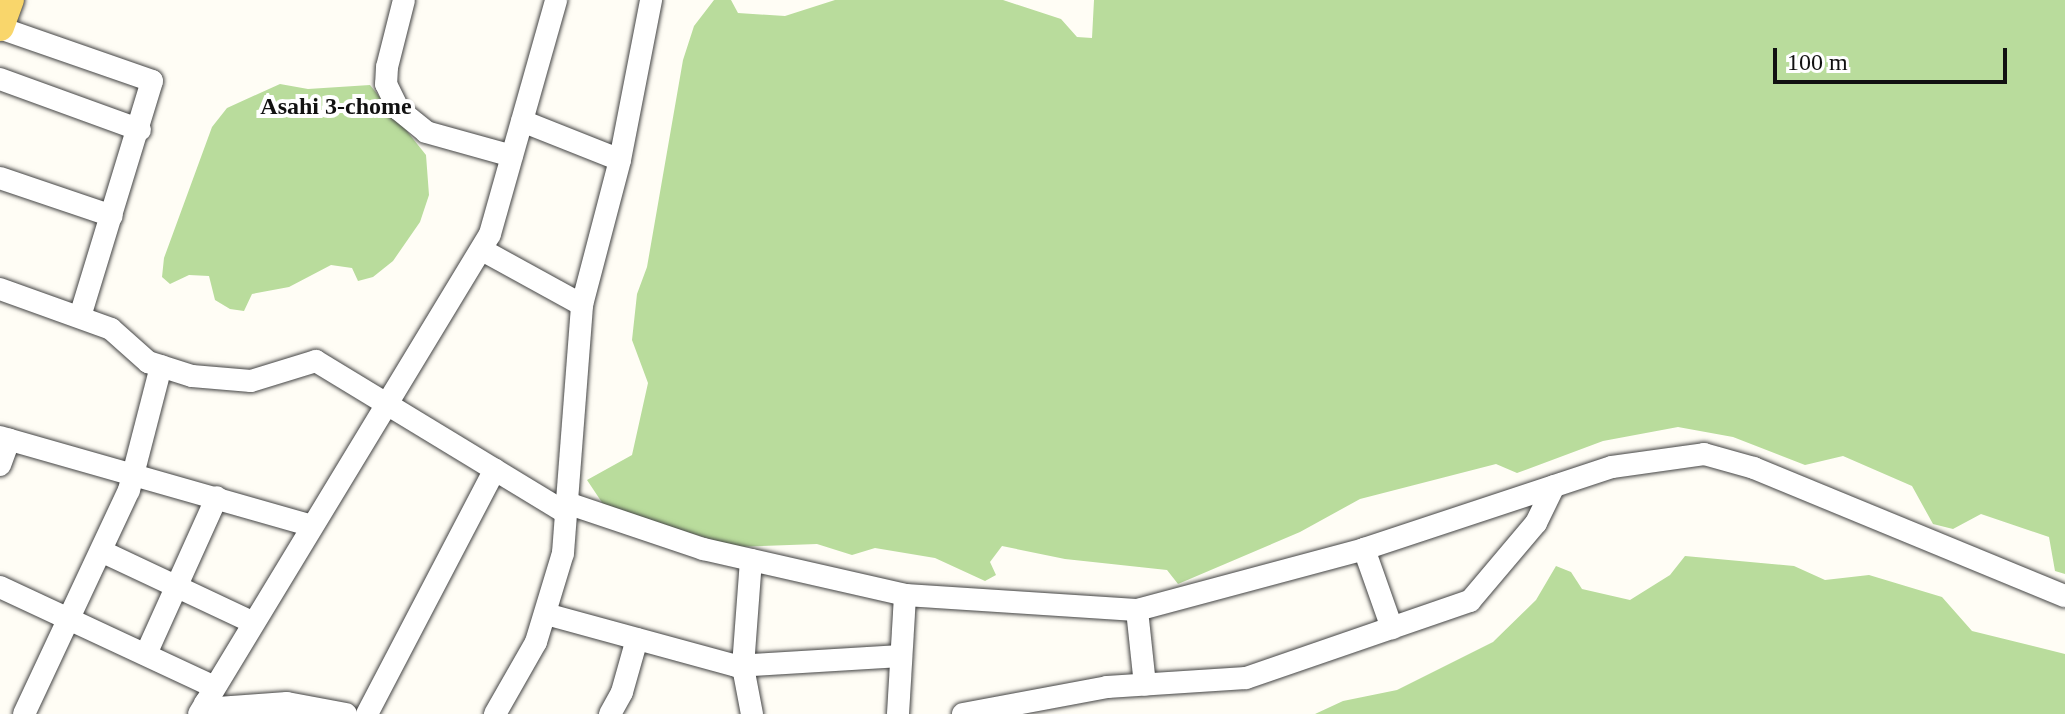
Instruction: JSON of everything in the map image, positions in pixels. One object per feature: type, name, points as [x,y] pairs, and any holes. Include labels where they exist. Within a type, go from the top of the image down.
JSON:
[{"type":"main road","points":[[0,28],[10,0]]},
{"type":"street","points":[[404,0],[387,67],[386,84],[398,109],[426,132],[512,156]]},
{"type":"street","points":[[206,701],[482,250],[556,0]]},
{"type":"street","points":[[495,714],[546,614],[563,553],[582,305],[620,160],[651,0]]},
{"type":"street","points":[[0,28],[152,81],[140,130],[80,316]]},
{"type":"street","points":[[0,79],[140,130]]},
{"type":"street","points":[[522,121],[620,160]]},
{"type":"street","points":[[0,178],[112,216]]},
{"type":"street","points":[[482,250],[582,305]]},
{"type":"street","points":[[0,289],[111,329],[148,362],[192,376],[251,381],[316,361],[566,508],[751,560],[905,595],[1137,610],[1364,549],[1612,467],[1681,454],[1723,457],[2065,596]]},
{"type":"street","points":[[24,714],[134,474],[161,366]]},
{"type":"street","points":[[0,465],[5,439],[312,526]]},
{"type":"street","points":[[367,714],[495,469]]},
{"type":"street","points":[[963,714],[1068,691],[1246,678],[1470,601],[1482,591],[1536,523],[1554,486]]},
{"type":"street","points":[[146,654],[217,497]]},
{"type":"street","points":[[1364,549],[1392,628]]},
{"type":"street","points":[[101,551],[179,585],[252,622]]},
{"type":"street","points":[[751,560],[743,667],[752,714]]},
{"type":"street","points":[[0,587],[146,654],[218,708],[287,703],[346,714]]},
{"type":"street","points":[[898,714],[905,595]]},
{"type":"street","points":[[1137,610],[1145,685]]},
{"type":"street","points":[[546,614],[743,667],[901,656]]},
{"type":"street","points":[[610,714],[622,692],[637,639]]},
{"type":"green space","points":[[714,0],[731,0],[738,13],[785,16],[835,0],[1003,0],[1061,19],[1077,37],[1092,38],[1094,0],[2065,0],[2065,574],[2055,571],[2049,537],[1981,514],[1953,529],[1933,524],[1912,486],[1843,456],[1805,465],[1733,437],[1678,427],[1603,441],[1517,473],[1496,464],[1360,499],[1300,532],[1178,584],[1167,570],[1065,559],[1002,546],[990,562],[996,575],[985,581],[935,558],[875,548],[852,555],[817,544],[736,547],[605,507],[587,480],[632,455],[648,383],[632,340],[637,294],[647,267],[683,60],[694,26]]},
{"type":"green space","points":[[280,84],[308,89],[370,85],[426,155],[429,195],[420,222],[393,261],[373,277],[358,281],[352,268],[331,265],[289,287],[252,294],[244,311],[230,309],[215,300],[209,276],[189,275],[170,284],[162,277],[164,258],[212,127],[227,108]]},
{"type":"green space","points":[[1685,556],[1794,566],[1825,580],[1869,575],[1942,597],[1972,631],[2065,654],[2065,714],[1315,714],[1343,701],[1397,690],[1493,642],[1536,600],[1556,566],[1571,572],[1582,589],[1630,600],[1670,575]]},
{"type":"district","name":"Asahi 3-chome","points":[[336,107]]}]
